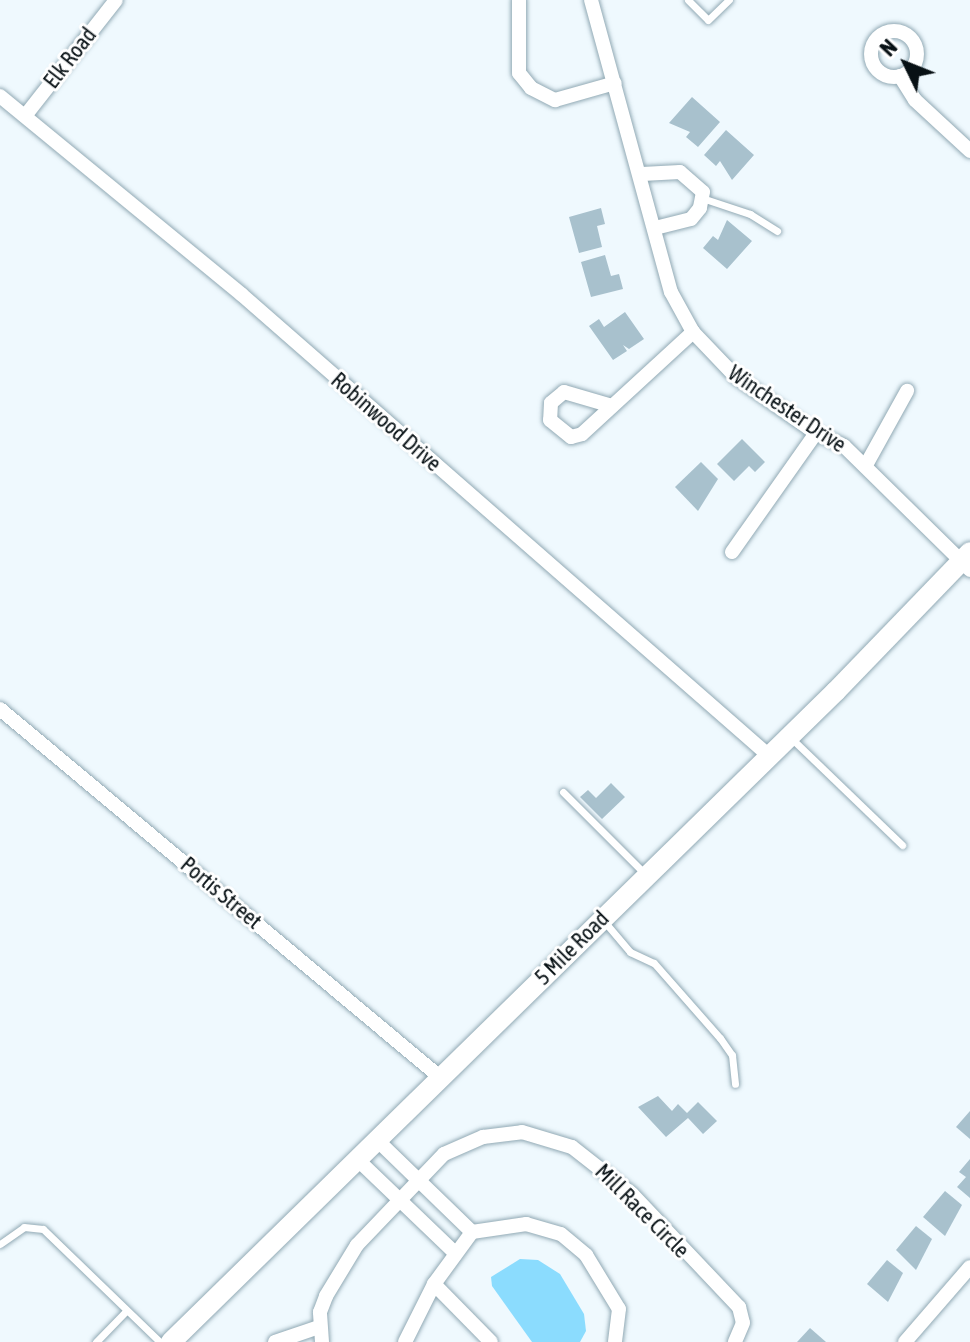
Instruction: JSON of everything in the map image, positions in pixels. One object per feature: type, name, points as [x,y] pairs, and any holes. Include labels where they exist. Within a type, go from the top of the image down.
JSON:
[{"type":"street","name":"Elk Road","points":[[25,116],[116,0]]},
{"type":"street","points":[[519,0],[519,73],[531,88],[555,100],[615,83]]},
{"type":"street","name":"Winchester Drive","points":[[591,0],[642,174],[671,292],[693,332],[717,361],[816,433],[844,446],[967,561]]},
{"type":"street","points":[[900,76],[915,100],[970,151]]},
{"type":"street","name":"Robinwood Drive","points":[[0,96],[241,294],[767,754]]},
{"type":"street","points":[[642,174],[680,172],[693,180],[702,198],[691,219],[654,228]]},
{"type":"street","points":[[612,406],[693,332]]},
{"type":"street","points":[[866,465],[907,391]]},
{"type":"street","points":[[732,552],[816,433]]},
{"type":"street","name":"5 Mile Road","points":[[171,1342],[967,561]]},
{"type":"street","name":"Portis Street","points":[[0,709],[441,1078]]},
{"type":"street","name":"Mill Race Circle","points":[[321,1334],[326,1296],[343,1262],[444,1154],[483,1137],[522,1132],[561,1141],[632,1194],[735,1300],[743,1323],[735,1342]]},
{"type":"street","points":[[377,1140],[472,1232]]},
{"type":"street","points":[[357,1159],[454,1252]]},
{"type":"street","points":[[405,1342],[434,1284],[454,1252],[472,1232],[526,1224],[571,1241],[616,1301],[620,1320],[615,1342]]},
{"type":"street","points":[[905,1342],[970,1267]]},
{"type":"street","points":[[434,1284],[491,1342]]},
{"type":"street","points":[[275,1342],[321,1334]]},
{"type":"lane","points":[[688,0],[708,20],[729,0]]},
{"type":"lane","points":[[702,198],[750,214],[777,231]]},
{"type":"lane","points":[[788,735],[902,845]]},
{"type":"lane","points":[[563,792],[646,875]]},
{"type":"lane","points":[[601,918],[630,952],[654,963],[720,1038],[732,1055],[735,1084]]},
{"type":"lane","points":[[0,1244],[24,1227],[43,1229],[160,1342]]},
{"type":"lane","points":[[96,1342],[126,1311]]},
{"type":"water","points":[[520,1259],[538,1260],[560,1274],[584,1314],[586,1331],[580,1342],[532,1342],[492,1286],[491,1277]]},
{"type":"building","points":[[692,97],[720,122],[698,147],[686,137],[690,132],[669,123]]},
{"type":"building","points":[[726,130],[754,155],[732,180],[720,161],[716,166],[704,155]]},
{"type":"building","points":[[601,208],[605,224],[597,226],[602,247],[579,253],[569,217]]},
{"type":"building","points":[[727,220],[752,241],[727,269],[703,248],[713,236],[718,240]]},
{"type":"building","points":[[605,255],[611,276],[619,274],[623,289],[591,297],[581,262]]},
{"type":"building","points":[[625,312],[644,339],[629,349],[623,345],[627,351],[613,360],[589,326],[599,319],[604,327]]},
{"type":"building","points":[[742,439],[765,462],[755,472],[749,466],[734,481],[717,464]]},
{"type":"building","points":[[701,462],[718,479],[698,511],[675,487]]},
{"type":"building","points":[[611,783],[625,797],[602,819],[580,797],[588,790],[596,798]]},
{"type":"building","points":[[658,1096],[672,1111],[678,1104],[687,1113],[698,1102],[717,1121],[703,1134],[688,1118],[666,1137],[638,1107]]},
{"type":"building","points":[[970,1111],[970,1139],[956,1127]]},
{"type":"building","points":[[970,1159],[970,1198],[957,1187],[966,1177],[959,1172]]},
{"type":"building","points":[[945,1191],[962,1205],[945,1236],[923,1217]]},
{"type":"building","points":[[916,1226],[932,1239],[916,1270],[896,1250]]},
{"type":"building","points":[[887,1260],[903,1273],[888,1302],[867,1284]]},
{"type":"building","points":[[810,1328],[826,1342],[797,1342]]}]
